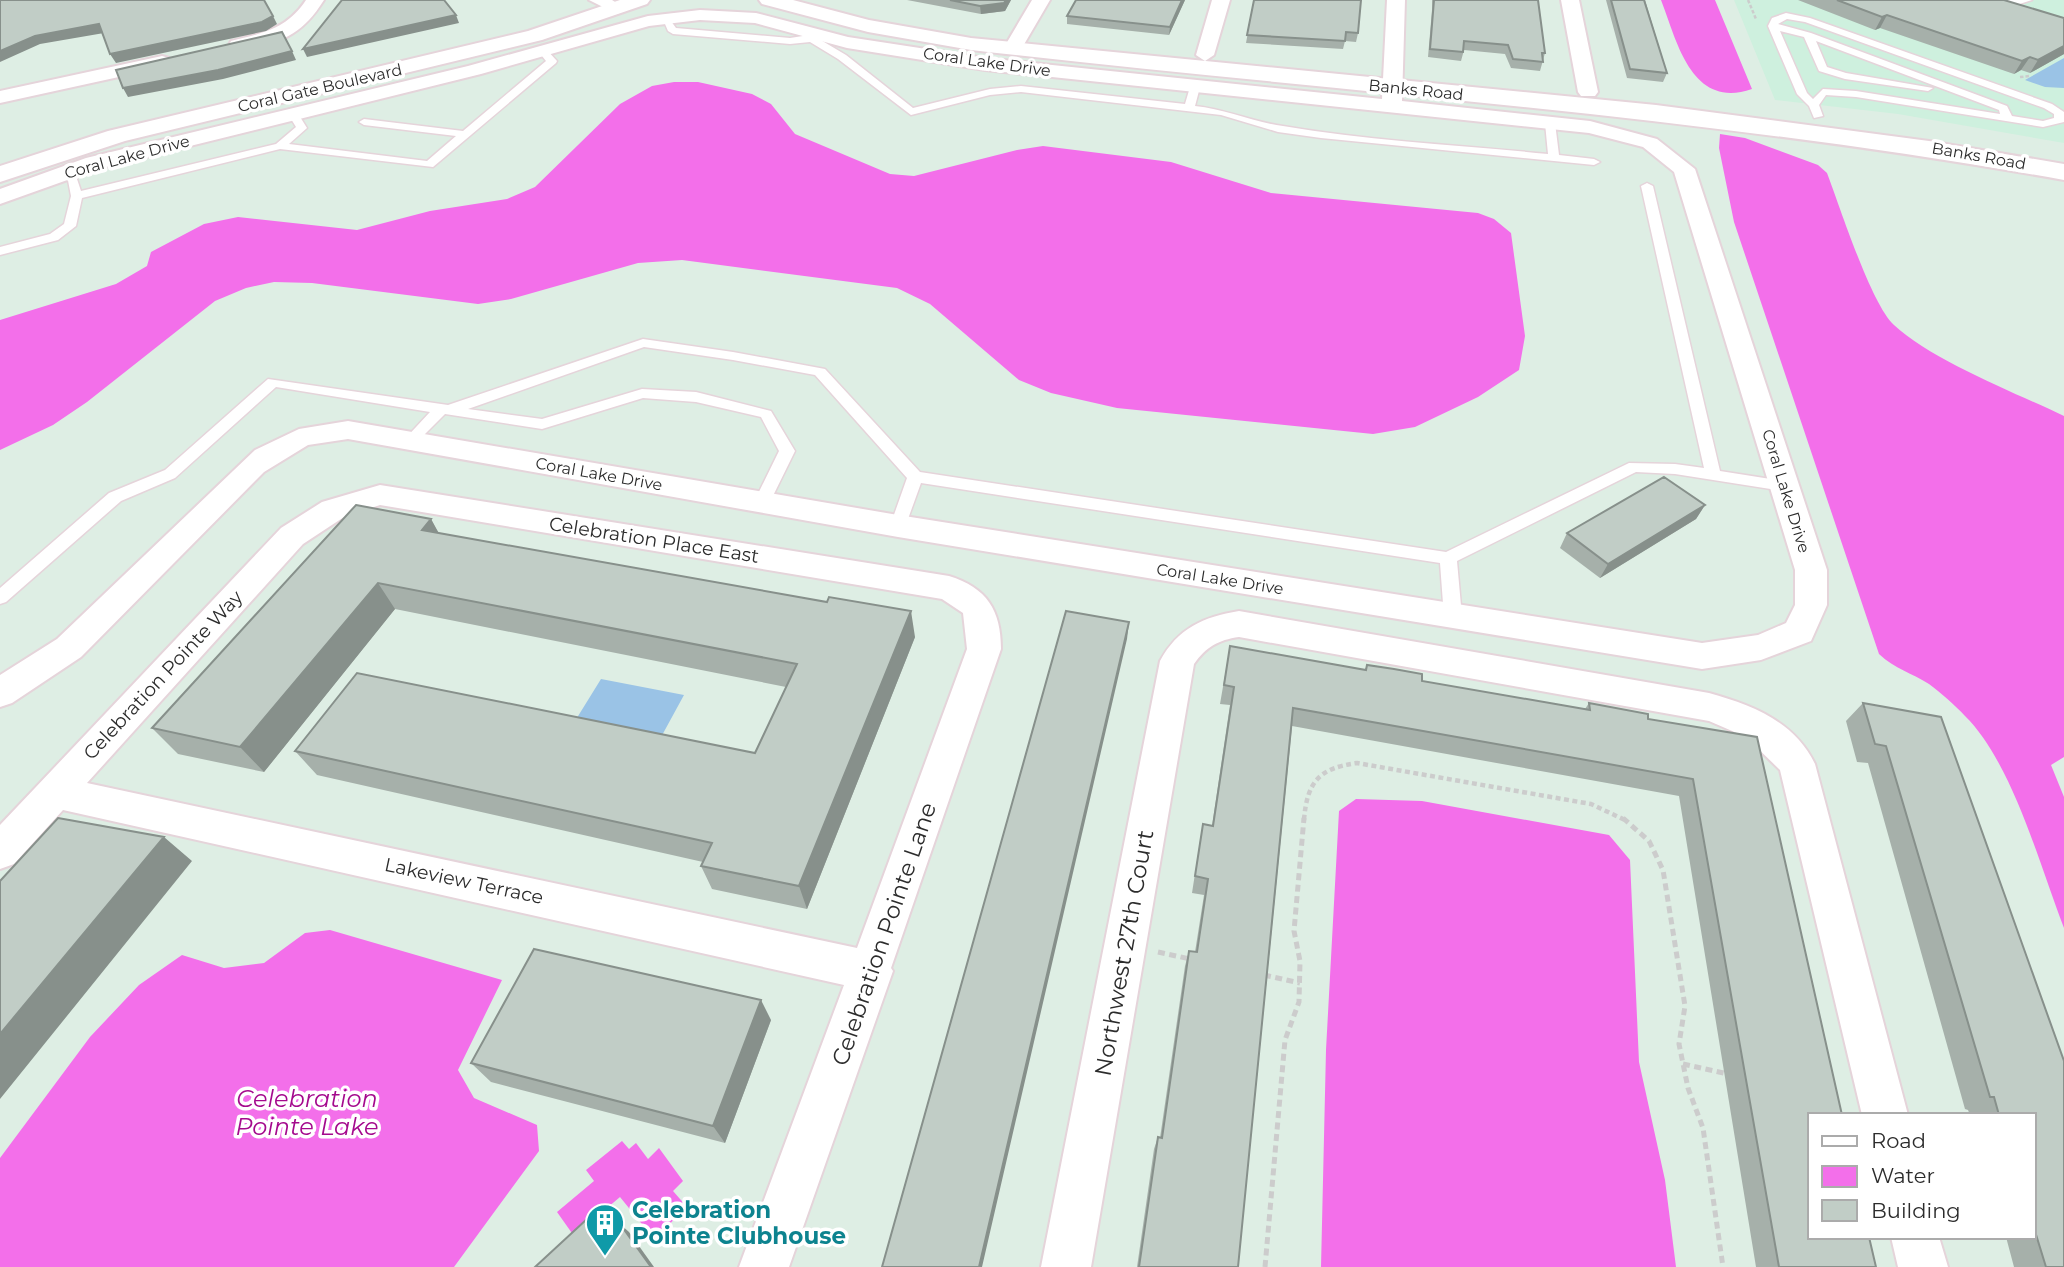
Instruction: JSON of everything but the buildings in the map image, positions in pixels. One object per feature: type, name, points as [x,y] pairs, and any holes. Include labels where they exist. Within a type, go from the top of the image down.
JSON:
[{"type":"street","points":[[221,49],[289,32],[301,22],[314,0]]},
{"type":"street","name":"Coral Gate Boulevard","points":[[0,157],[99,126],[486,34],[604,2],[640,0]]},
{"type":"street","name":"Banks Road","points":[[769,0],[867,26],[1392,89],[1781,126],[1927,147],[2064,172]]},
{"type":"street","name":"Banks Road","points":[[822,0],[1016,43],[1205,55],[1392,89],[1588,92],[1816,111],[2064,157]]},
{"type":"street","points":[[1016,43],[1041,0]]},
{"type":"street","points":[[1205,55],[1221,0]]},
{"type":"street","points":[[1392,89],[1396,0]]},
{"type":"street","points":[[1570,0],[1588,92]]},
{"type":"street","name":"Coral Gate Boulevard","points":[[0,174],[117,136],[525,38],[604,2]]},
{"type":"street","name":"Coral Lake Drive","points":[[0,197],[69,172],[665,19],[700,15],[756,18],[815,37],[1192,97],[1392,89],[1550,122],[1590,127],[1650,143],[1684,169],[1811,570],[1811,605],[1799,632],[1761,647],[1702,656],[898,526],[348,430],[314,432],[279,446],[254,465],[69,648],[0,693]]},
{"type":"street","points":[[0,97],[181,57]]},
{"type":"street","points":[[50,86],[54,64]]},
{"type":"street","name":"Celebration Place East","points":[[333,507],[380,495],[948,588],[973,599]]},
{"type":"street","name":"Celebration Pointe Way","points":[[0,852],[292,536],[333,507]]},
{"type":"street","name":"Celebration Pointe Lane","points":[[764,1267],[872,971],[984,649],[985,622],[973,599]]},
{"type":"street","name":"Northwest 27th Court","points":[[1066,1267],[1177,661],[1189,642],[1209,629],[1239,624],[1709,707],[1748,718],[1777,738],[1797,764],[1884,1113]]},
{"type":"street","name":"Lakeview Terrace","points":[[55,792],[872,971]]},
{"type":"street","points":[[1916,1239],[1923,1267]]},
{"type":"lane","points":[[1976,0],[2010,4],[2027,0]]},
{"type":"lane","points":[[1786,16],[1807,20],[2048,106],[2059,112],[2060,120],[2043,124],[2008,120],[1856,94],[1823,92],[1816,111],[1802,94],[1773,26],[1775,20],[1786,16]]},
{"type":"lane","points":[[1773,26],[1808,35],[1963,92],[2003,108],[2008,120]]},
{"type":"lane","points":[[1808,35],[1823,69],[1845,76],[1963,92]]},
{"type":"lane","points":[[815,37],[911,112],[990,92],[1021,89],[1192,97],[1222,112],[1278,129],[1594,162]]},
{"type":"lane","points":[[77,197],[280,146],[429,165],[552,61],[542,51]]},
{"type":"lane","points":[[280,146],[302,128],[293,114]]},
{"type":"lane","points":[[364,122],[465,134]]},
{"type":"lane","points":[[1550,122],[1554,158]]},
{"type":"lane","points":[[0,251],[54,237],[70,226],[77,197],[69,172]]},
{"type":"lane","points":[[1647,186],[1713,475]]},
{"type":"lane","points":[[410,441],[445,410],[643,343],[820,372],[915,477],[1448,558],[1633,467],[1784,486]]},
{"type":"lane","points":[[0,598],[115,497],[170,474],[273,382],[542,424],[642,393],[696,397],[766,415],[787,451],[762,502]]},
{"type":"lane","points":[[898,526],[915,477]]},
{"type":"lane","points":[[1448,558],[1453,617]]},
{"type":"path","points":[[1265,1267],[1285,1040],[1299,1002],[1300,961],[1294,931],[1305,804],[1314,780],[1335,766],[1357,763],[1591,804],[1622,817],[1649,841],[1664,870],[1685,1006],[1679,1044],[1688,1088],[1703,1128],[1723,1267]]},
{"type":"path","points":[[1126,945],[1201,962]]},
{"type":"path","points":[[1250,972],[1300,984]]},
{"type":"path","points":[[1683,1064],[1735,1075]]},
{"type":"shaded area","points":[[1734,0],[2064,0],[2064,143],[1898,114],[1775,100]]},
{"type":"shaded area","points":[[2064,58],[2064,88],[2045,87],[2025,80]]},
{"type":"shaded area","points":[[601,679],[684,695],[660,739],[575,721]]},
{"type":"water","points":[[1661,0],[1715,0],[1752,89],[1731,93],[1714,90],[1701,81],[1681,52]]},
{"type":"water","points":[[698,82],[752,94],[771,104],[795,134],[890,174],[914,176],[1043,146],[1171,162],[1271,193],[1478,213],[1494,219],[1511,233],[1525,336],[1519,370],[1478,397],[1415,427],[1373,434],[1117,408],[1051,393],[1019,380],[930,304],[897,288],[682,260],[638,263],[511,299],[478,304],[312,283],[274,282],[246,288],[215,301],[87,402],[53,425],[0,450],[0,320],[116,284],[147,266],[151,252],[204,224],[238,217],[357,230],[430,211],[507,199],[535,187],[620,104],[652,86]]},
{"type":"water","points":[[1720,134],[1745,138],[1818,165],[1827,173],[1866,277],[1885,314],[1894,325],[1929,351],[1951,363],[2064,416],[2064,757],[2051,765],[2064,797],[2064,928],[2011,787],[1982,736],[1948,699],[1923,680],[1879,654],[1734,222],[1719,148]]},
{"type":"water","points":[[1356,799],[1422,801],[1609,835],[1630,860],[1639,1062],[1665,1180],[1676,1267],[1321,1267],[1326,1050],[1339,811]]},
{"type":"water","name":"Celebration Pointe Lake","points":[[330,930],[502,980],[458,1070],[474,1098],[537,1125],[539,1151],[454,1267],[0,1267],[0,1158],[90,1037],[139,985],[182,955],[224,968],[264,963],[305,933]]},
{"type":"water","points":[[622,1141],[629,1149],[636,1143],[648,1159],[659,1148],[683,1181],[673,1191],[687,1207],[654,1239],[620,1197],[574,1236],[557,1212],[594,1181],[586,1170]]},
{"type":"place","name":"Celebration Pointe Clubhouse","points":[[605,1257]]}]
